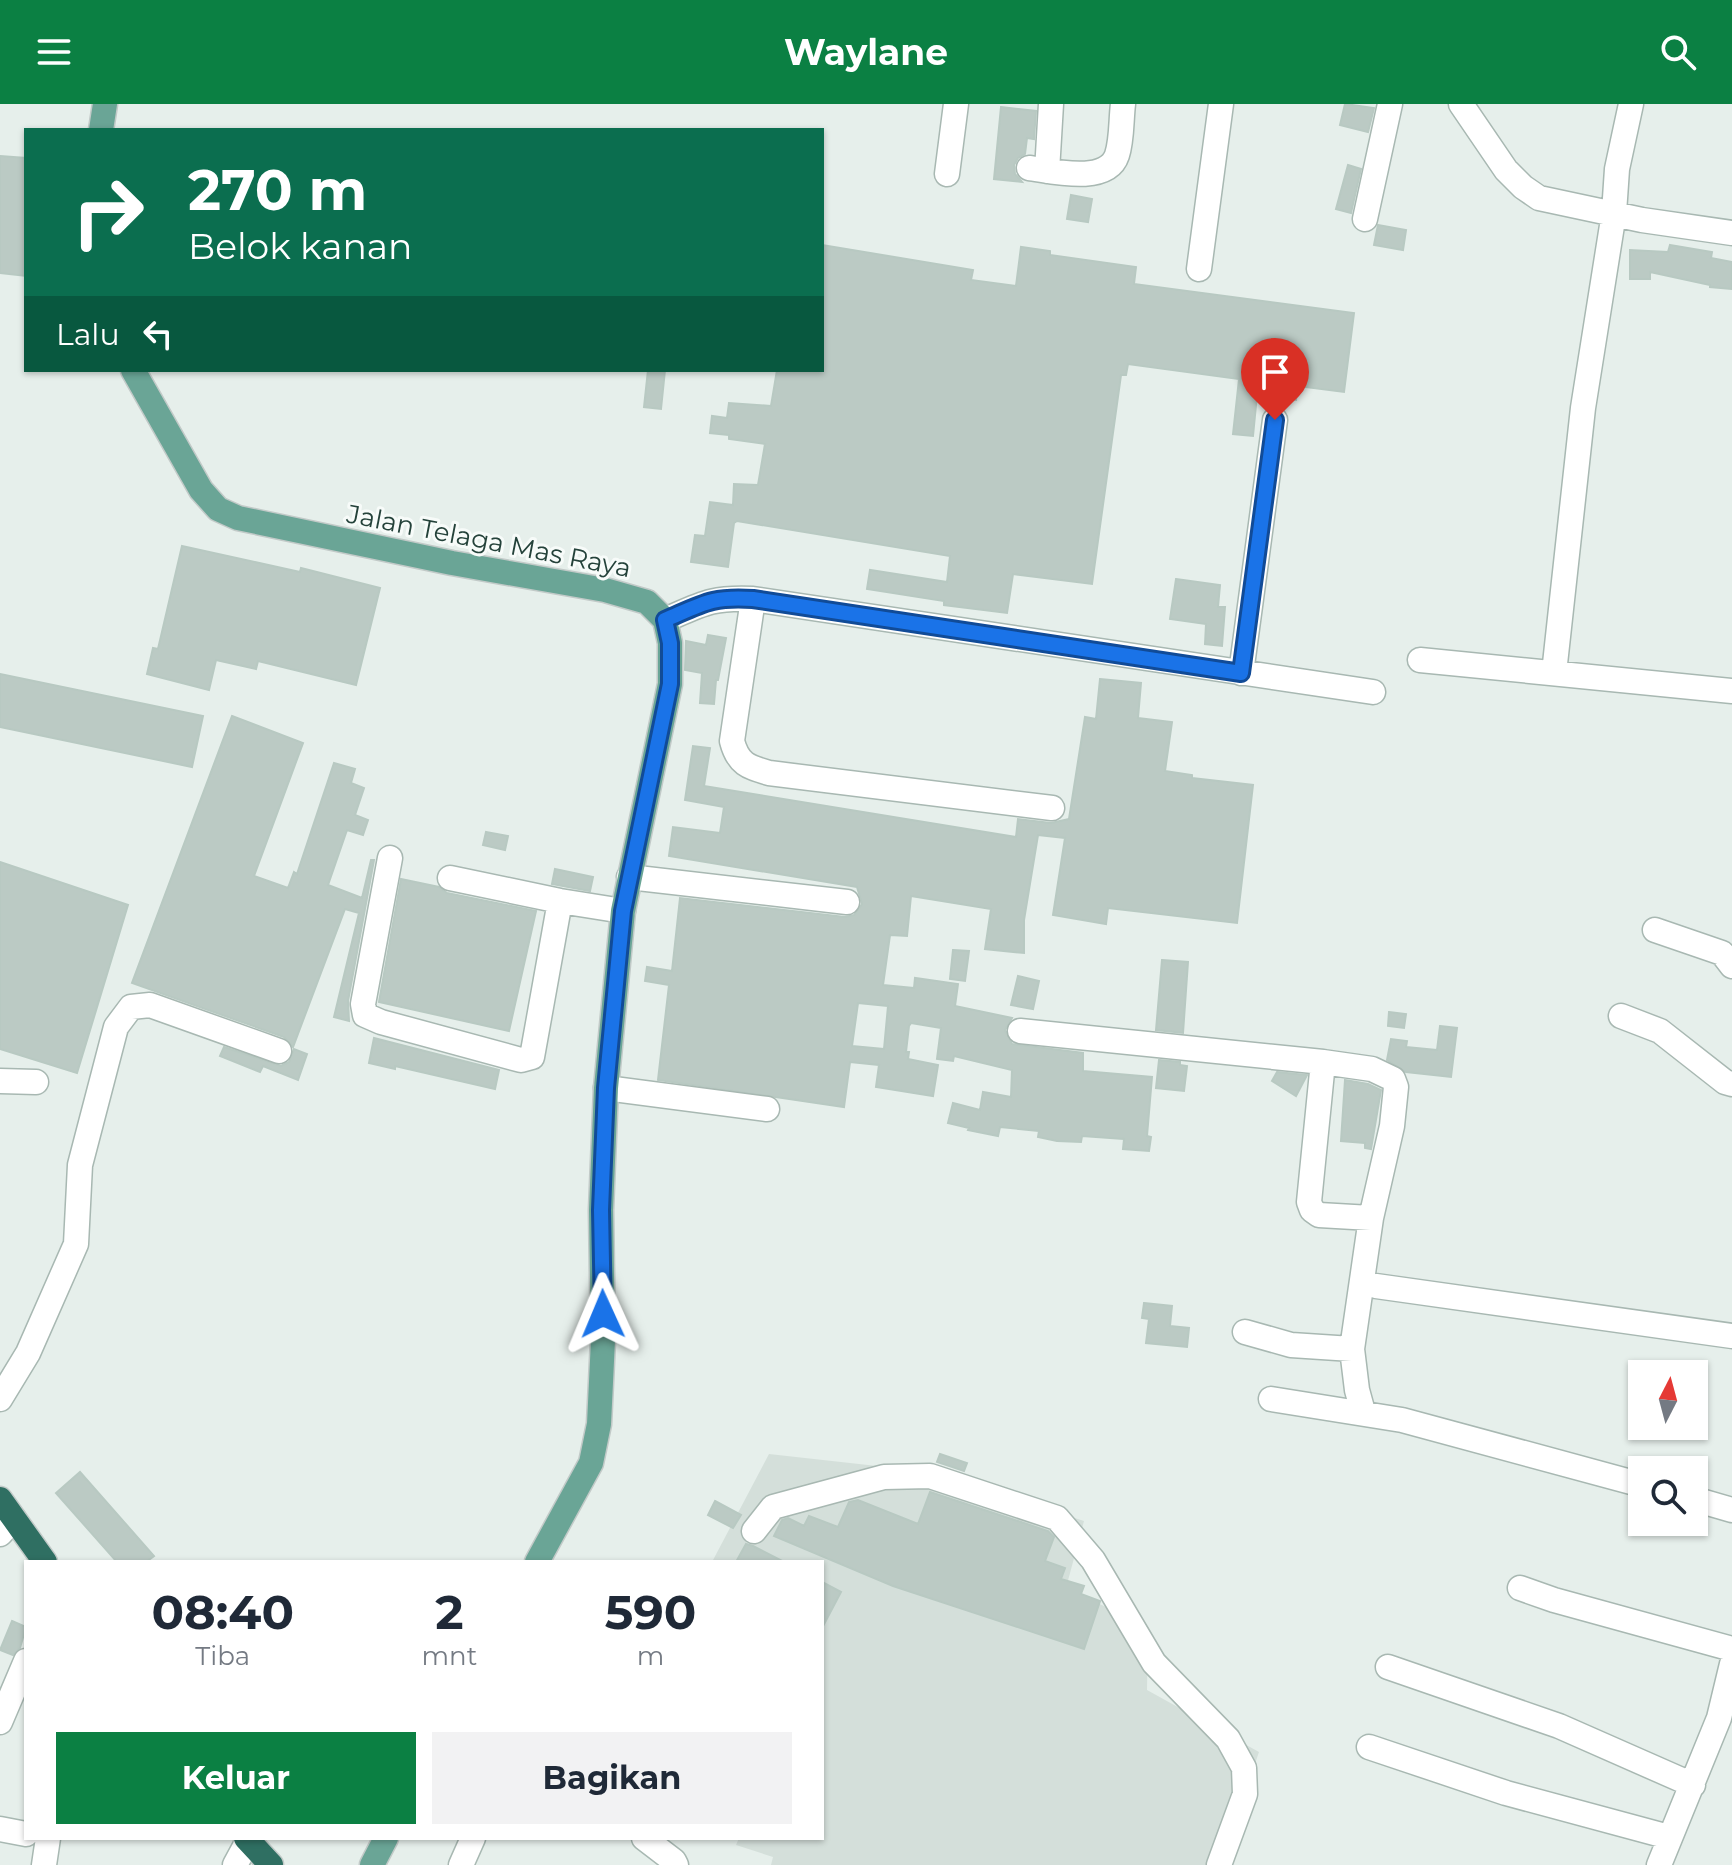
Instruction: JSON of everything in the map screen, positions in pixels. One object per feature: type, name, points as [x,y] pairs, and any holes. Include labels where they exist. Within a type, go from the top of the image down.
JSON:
[{"type":"highway","points":[[5,1517],[43,1560]]},
{"type":"highway","points":[[247,1840],[271,1865]]},
{"type":"main road","points":[[101,128],[105,104]]},
{"type":"main road","name":"Jalan Telaga Mas Raya","points":[[134,372],[201,490],[218,509],[238,518],[437,560],[605,590],[647,602],[665,620]]},
{"type":"main road","points":[[538,1560],[591,1463],[599,1424],[603,1340],[601,1210],[606,1088],[623,911],[670,684],[670,643],[665,620]]},
{"type":"main road","points":[[372,1865],[385,1840]]},
{"type":"street","points":[[947,174],[956,104]]},
{"type":"street","points":[[1051,104],[1038,169],[1082,174],[1097,173],[1107,168],[1117,154],[1123,104]]},
{"type":"street","points":[[1199,269],[1221,104]]},
{"type":"street","points":[[1365,219],[1390,104]]},
{"type":"street","points":[[1461,104],[1506,170],[1539,198],[1732,233]]},
{"type":"street","points":[[1554,673],[1583,408],[1614,213],[1617,169],[1631,104]]},
{"type":"street","points":[[1241,673],[1275,420]]},
{"type":"street","points":[[665,620],[711,600],[724,597],[753,599],[1373,692]]},
{"type":"street","points":[[753,599],[732,741],[736,757],[745,766],[769,773],[1052,808]]},
{"type":"street","points":[[1420,660],[1732,691]]},
{"type":"street","points":[[390,858],[363,1004],[365,1015],[521,1060],[532,1057],[560,901]]},
{"type":"street","points":[[629,877],[847,902]]},
{"type":"street","points":[[450,878],[623,911]]},
{"type":"street","points":[[1655,930],[1722,953],[1732,966]]},
{"type":"street","points":[[0,1399],[28,1353],[76,1244],[80,1165],[116,1027],[131,1007],[150,1005],[279,1051]]},
{"type":"street","points":[[1621,1016],[1660,1031],[1725,1082],[1732,1084]]},
{"type":"street","points":[[1020,1031],[1323,1062],[1372,1069],[1393,1079],[1396,1087],[1392,1126],[1371,1218],[1352,1349],[1363,1412]]},
{"type":"street","points":[[1323,1062],[1309,1202],[1312,1210],[1319,1215],[1371,1218]]},
{"type":"street","points":[[0,1081],[36,1082]]},
{"type":"street","points":[[606,1088],[767,1109]]},
{"type":"street","points":[[1376,1286],[1732,1336]]},
{"type":"street","points":[[1245,1332],[1291,1345],[1352,1349]]},
{"type":"street","points":[[1271,1399],[1402,1420],[1628,1481]]},
{"type":"street","points":[[754,1531],[773,1507],[884,1477],[930,1476],[1057,1518],[1093,1560],[1154,1663],[1228,1739],[1244,1768],[1245,1794],[1219,1865]]},
{"type":"street","points":[[1708,1503],[1732,1510]]},
{"type":"street","points":[[1520,1588],[1732,1649]]},
{"type":"street","points":[[1659,1865],[1719,1718],[1732,1664]]},
{"type":"street","points":[[0,1722],[24,1666]]},
{"type":"street","points":[[1388,1667],[1559,1726],[1693,1785]]},
{"type":"street","points":[[1369,1747],[1506,1793],[1669,1837]]},
{"type":"street","points":[[0,1829],[24,1834]]},
{"type":"street","points":[[44,1865],[48,1840]]},
{"type":"street","points":[[235,1865],[247,1840]]},
{"type":"street","points":[[461,1865],[472,1840]]},
{"type":"street","points":[[647,1840],[676,1865]]},
{"type":"shaded area","points":[[769,1454],[931,1472],[1084,1521],[1066,1588],[1148,1627],[1147,1690],[1259,1752],[1220,1865],[771,1865],[773,1857],[736,1845],[738,1840],[824,1840],[824,1560],[713,1560]]},
{"type":"building","points":[[1345,104],[1374,108],[1368,132],[1340,125]]},
{"type":"building","points":[[1001,107],[1036,111],[1034,139],[1027,138],[1025,154],[1014,165],[1015,174],[1022,182],[994,179]]},
{"type":"building","points":[[0,156],[24,158],[24,276],[0,273]]},
{"type":"building","points":[[1348,165],[1361,169],[1351,213],[1336,209]]},
{"type":"building","points":[[1071,195],[1092,199],[1088,222],[1067,219]]},
{"type":"building","points":[[1378,225],[1406,230],[1403,250],[1374,245]]},
{"type":"building","points":[[824,245],[973,270],[971,280],[1016,286],[1021,247],[1050,251],[1050,255],[1136,267],[1134,284],[1354,313],[1344,392],[1298,386],[1296,400],[1257,395],[1253,436],[1233,434],[1239,379],[1128,364],[1126,375],[1121,375],[1092,584],[1013,574],[1007,613],[944,605],[944,601],[867,589],[870,570],[947,582],[950,556],[737,521],[734,523],[728,567],[691,562],[695,535],[705,536],[710,502],[733,505],[734,484],[758,485],[765,444],[710,433],[712,416],[727,418],[729,403],[771,406],[777,372],[824,372]]},
{"type":"building","points":[[1670,245],[1712,252],[1711,258],[1732,262],[1732,289],[1710,287],[1650,272],[1650,279],[1630,279],[1630,250],[1668,252]]},
{"type":"building","points":[[648,372],[665,372],[661,409],[644,407]]},
{"type":"building","points":[[182,546],[300,572],[301,568],[380,588],[356,685],[258,661],[256,669],[216,660],[209,690],[147,674],[153,648],[158,649]]},
{"type":"building","points":[[1176,579],[1220,585],[1218,607],[1225,607],[1222,646],[1205,644],[1206,624],[1170,619]]},
{"type":"building","points":[[708,635],[726,638],[714,704],[700,703],[702,673],[685,670],[686,641],[706,645]]},
{"type":"building","points":[[0,674],[203,716],[192,767],[0,727]]},
{"type":"building","points":[[1100,679],[1141,683],[1138,718],[1172,722],[1165,771],[1192,775],[1192,778],[1253,785],[1237,923],[1108,908],[1106,924],[1053,915],[1065,838],[1038,835],[1024,920],[1024,953],[985,949],[991,909],[911,896],[907,936],[890,935],[883,985],[914,988],[915,978],[958,984],[955,1006],[1012,1018],[1005,1030],[1012,1044],[1083,1053],[1083,1071],[1152,1077],[1147,1136],[1151,1137],[1149,1151],[1123,1149],[1124,1139],[1082,1136],[1081,1142],[1057,1141],[1038,1137],[1039,1131],[1000,1127],[998,1136],[948,1123],[953,1103],[980,1110],[983,1092],[1011,1097],[1012,1070],[954,1056],[953,1061],[937,1059],[941,1028],[911,1023],[906,1052],[909,1052],[908,1059],[938,1065],[933,1096],[876,1087],[879,1065],[850,1062],[844,1107],[658,1080],[669,985],[645,981],[647,967],[672,971],[680,898],[845,917],[854,915],[862,904],[857,887],[669,856],[673,827],[720,833],[724,807],[685,800],[693,746],[710,748],[704,786],[1016,837],[1018,819],[1051,823],[1069,819],[1085,717],[1096,719]],"holes":[[[858,1003],[888,1006],[884,1049],[852,1046]]]},
{"type":"building","points":[[232,716],[303,743],[254,876],[288,888],[294,872],[297,874],[334,763],[355,769],[351,783],[364,788],[355,815],[368,820],[363,835],[347,830],[328,885],[362,898],[371,860],[374,860],[348,1001],[349,1021],[334,1017],[359,913],[345,909],[293,1047],[284,1037],[132,983]]},
{"type":"building","points":[[486,832],[508,836],[505,850],[483,845]]},
{"type":"building","points":[[0,862],[128,905],[77,1073],[0,1049]]},
{"type":"building","points":[[555,869],[593,877],[590,891],[552,884]]},
{"type":"building","points":[[401,879],[439,887],[447,893],[536,911],[509,1031],[379,1002]]},
{"type":"building","points":[[953,950],[969,951],[965,981],[950,979]]},
{"type":"building","points":[[1162,960],[1188,962],[1183,1033],[1156,1030]]},
{"type":"building","points":[[1018,976],[1039,981],[1033,1009],[1011,1005]]},
{"type":"building","points":[[1389,1012],[1406,1014],[1404,1028],[1388,1026]]},
{"type":"building","points":[[1440,1026],[1457,1028],[1451,1077],[1406,1072],[1387,1060],[1391,1039],[1407,1041],[1406,1047],[1437,1050]]},
{"type":"building","points":[[374,1038],[499,1070],[495,1089],[369,1063]]},
{"type":"building","points":[[224,1047],[281,1066],[289,1062],[294,1049],[307,1054],[298,1080],[263,1066],[260,1072],[220,1056]]},
{"type":"building","points":[[1159,1060],[1180,1062],[1180,1065],[1187,1066],[1184,1091],[1156,1088]]},
{"type":"building","points":[[1277,1072],[1307,1075],[1296,1096],[1272,1081]]},
{"type":"building","points":[[1345,1080],[1381,1090],[1371,1149],[1365,1148],[1365,1143],[1341,1141]]},
{"type":"building","points":[[1144,1303],[1172,1306],[1170,1326],[1189,1328],[1187,1347],[1146,1343],[1149,1319],[1142,1318]]},
{"type":"building","points":[[940,1454],[967,1463],[964,1471],[937,1462]]},
{"type":"building","points":[[80,1472],[154,1556],[149,1560],[115,1560],[56,1493]]},
{"type":"building","points":[[930,1492],[1048,1531],[1054,1537],[1045,1561],[1065,1568],[1061,1579],[1084,1586],[1081,1594],[1100,1601],[1084,1649],[893,1586],[774,1536],[782,1520],[788,1518],[804,1526],[809,1516],[838,1527],[849,1502],[858,1500],[918,1524]]},
{"type":"building","points":[[715,1501],[741,1515],[733,1528],[708,1515]]},
{"type":"building","points":[[746,1544],[780,1560],[737,1560]]},
{"type":"building","points":[[824,1583],[841,1592],[824,1624]]},
{"type":"building","points":[[12,1621],[24,1626],[20,1648],[13,1655],[0,1650]]},
{"type":"route","points":[[603,1314],[601,1210],[606,1088],[623,911],[670,684],[670,643],[665,620],[711,600],[724,597],[753,599],[1241,673],[1275,420]]}]
